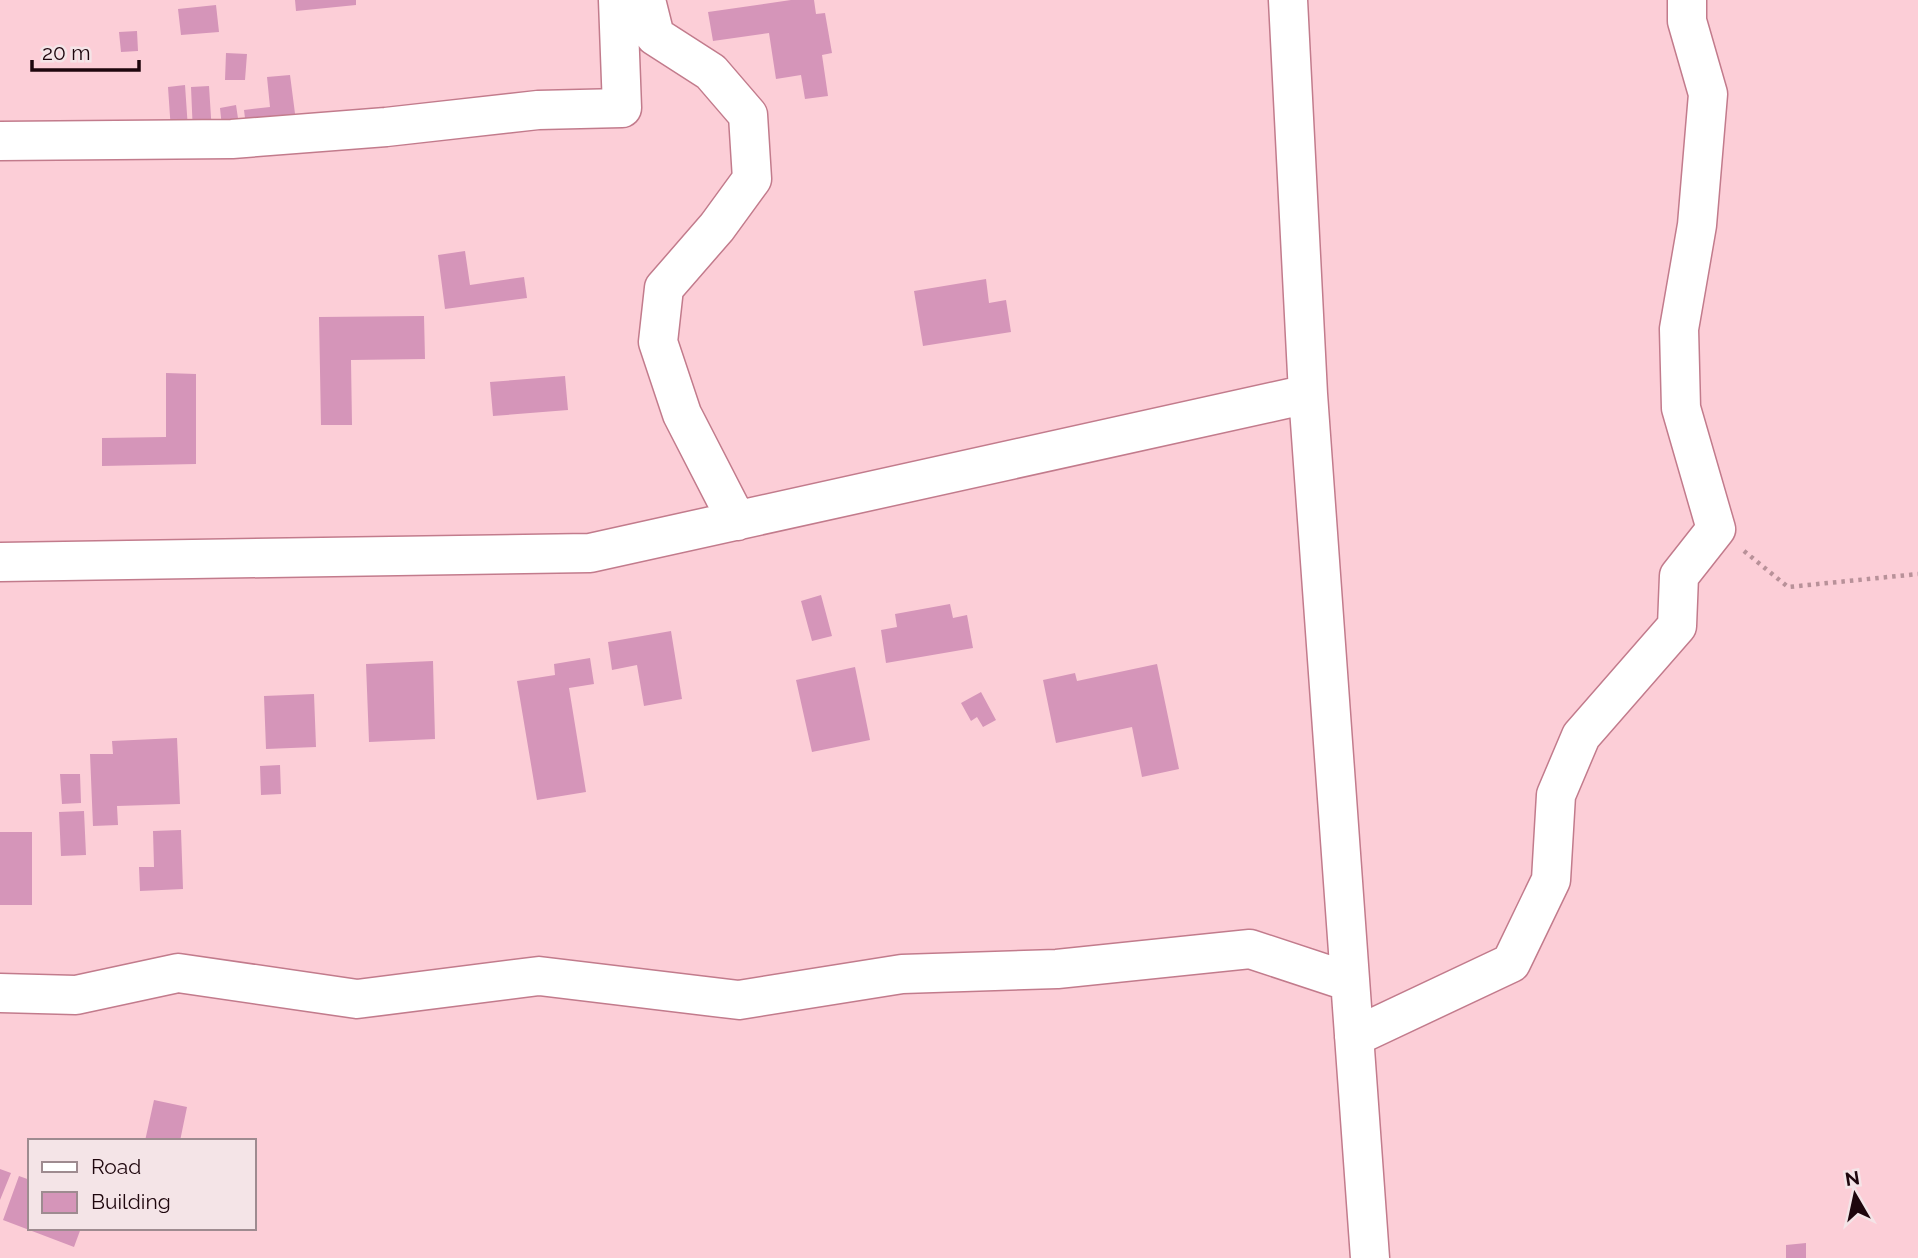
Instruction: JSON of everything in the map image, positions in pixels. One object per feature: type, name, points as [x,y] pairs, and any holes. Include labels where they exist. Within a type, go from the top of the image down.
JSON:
[{"type":"street","points":[[0,141],[232,139],[386,127],[538,110],[622,108],[618,0]]},
{"type":"street","points":[[646,0],[654,36],[711,72],[748,115],[752,179],[717,227],[664,288],[658,342],[682,414],[737,521]]},
{"type":"street","points":[[1287,0],[1308,394],[1370,1258]]},
{"type":"street","points":[[1354,1037],[1511,963],[1550,880],[1556,795],[1581,736],[1677,626],[1679,576],[1716,529],[1681,408],[1679,330],[1697,225],[1708,94],[1687,21],[1687,0]]},
{"type":"street","points":[[0,562],[590,554],[1308,394]]},
{"type":"street","points":[[0,993],[76,995],[178,973],[357,999],[538,976],[739,1000],[902,974],[1057,969],[1250,949],[1350,982]]},
{"type":"path","points":[[1716,529],[1788,587],[1918,574]]},
{"type":"building","points":[[295,0],[356,0],[356,5],[296,11]]},
{"type":"building","points":[[791,0],[814,0],[816,14],[825,13],[832,53],[822,55],[828,96],[805,99],[801,75],[776,79],[769,33],[713,41],[708,12]]},
{"type":"building","points":[[216,5],[219,32],[181,35],[178,9]]},
{"type":"building","points":[[137,31],[138,51],[121,52],[119,32]]},
{"type":"building","points":[[226,53],[247,54],[245,80],[225,80]]},
{"type":"building","points":[[290,75],[297,129],[247,134],[244,110],[270,107],[267,77]]},
{"type":"building","points":[[185,85],[188,129],[171,131],[168,87]]},
{"type":"building","points":[[209,86],[212,133],[193,134],[191,87]]},
{"type":"building","points":[[236,105],[239,125],[222,127],[220,108]]},
{"type":"building","points":[[465,251],[470,285],[524,277],[527,298],[445,309],[438,255]]},
{"type":"building","points":[[986,279],[989,303],[1006,300],[1011,332],[923,346],[914,291]]},
{"type":"building","points":[[424,316],[425,359],[351,360],[352,425],[321,425],[319,317]]},
{"type":"building","points":[[166,373],[196,374],[196,464],[102,466],[102,438],[166,437]]},
{"type":"building","points":[[565,376],[568,410],[493,416],[490,382]]},
{"type":"building","points":[[821,595],[832,636],[812,641],[801,601]]},
{"type":"building","points":[[950,604],[953,618],[967,615],[973,648],[886,663],[881,630],[897,627],[895,614]]},
{"type":"building","points":[[671,631],[682,699],[644,706],[637,665],[612,670],[608,642]]},
{"type":"building","points":[[590,658],[594,684],[569,688],[586,792],[537,800],[517,681],[555,675],[554,664]]},
{"type":"building","points":[[433,661],[435,739],[369,742],[366,664]]},
{"type":"building","points":[[1157,664],[1179,769],[1142,777],[1132,727],[1056,743],[1043,680],[1075,673],[1077,681]]},
{"type":"building","points":[[855,667],[870,740],[812,752],[796,680]]},
{"type":"building","points":[[981,692],[996,720],[983,727],[977,717],[971,721],[961,703]]},
{"type":"building","points":[[314,694],[316,747],[266,749],[264,696]]},
{"type":"building","points":[[177,738],[180,804],[117,806],[118,825],[93,826],[90,754],[113,754],[112,741]]},
{"type":"building","points":[[280,765],[281,794],[261,795],[260,766]]},
{"type":"building","points":[[60,774],[80,774],[81,803],[62,804]]},
{"type":"building","points":[[84,811],[86,855],[61,856],[59,812]]},
{"type":"building","points":[[181,830],[183,889],[140,891],[139,867],[154,867],[153,831]]},
{"type":"building","points":[[0,832],[32,832],[32,905],[0,905]]},
{"type":"building","points":[[154,1100],[187,1107],[180,1139],[145,1139]]},
{"type":"building","points":[[0,1169],[11,1173],[0,1200]]},
{"type":"building","points":[[19,1176],[28,1179],[28,1230],[3,1220]]},
{"type":"building","points":[[29,1230],[80,1230],[74,1247]]},
{"type":"building","points":[[1806,1243],[1806,1258],[1786,1258],[1786,1245]]}]
